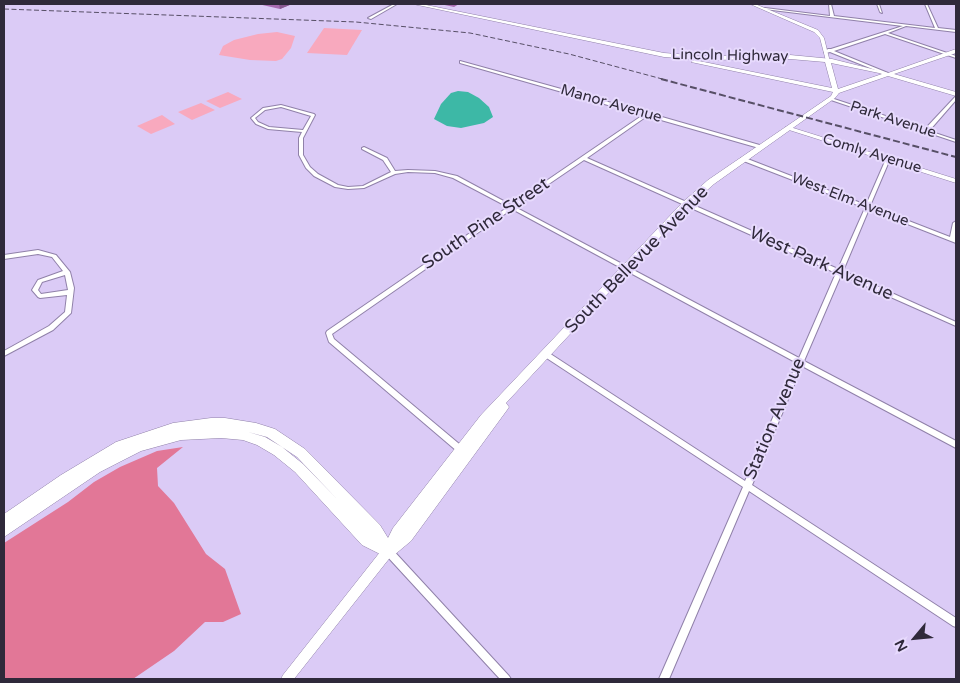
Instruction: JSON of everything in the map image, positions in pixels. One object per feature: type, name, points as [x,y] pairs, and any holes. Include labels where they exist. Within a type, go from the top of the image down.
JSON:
[{"type":"main road","name":"Lincoln Highway","points":[[415,4],[664,55],[702,58],[788,57],[828,61],[888,74],[956,96]]},
{"type":"main road","points":[[752,4],[813,28],[821,36],[827,50],[833,95]]},
{"type":"main road","points":[[664,55],[833,95],[956,51]]},
{"type":"main road","name":"South Bellevue Avenue","points":[[388,551],[398,533],[485,418],[547,355],[686,204],[710,182],[833,95]]},
{"type":"main road","name":"South Bellevue Avenue","points":[[388,551],[406,536],[518,385]]},
{"type":"main road","points":[[4,521],[65,478],[120,446],[173,428],[211,423],[225,424],[256,428],[271,433],[301,453],[375,530],[388,551]]},
{"type":"main road","points":[[4,531],[96,468],[139,446],[182,435],[221,433],[243,435],[261,441],[278,451],[299,468],[367,540],[388,551]]},
{"type":"street","points":[[370,18],[396,4]]},
{"type":"street","points":[[781,10],[782,4]]},
{"type":"street","points":[[830,4],[832,16]]},
{"type":"street","points":[[878,4],[881,12]]},
{"type":"street","points":[[926,4],[937,29]]},
{"type":"street","points":[[765,9],[956,31]]},
{"type":"street","points":[[827,50],[909,25]]},
{"type":"street","points":[[886,33],[956,57]]},
{"type":"street","points":[[827,50],[888,74]]},
{"type":"street","name":"Manor Avenue","points":[[461,62],[761,147]]},
{"type":"street","name":"Park Avenue","points":[[833,95],[956,142]]},
{"type":"street","points":[[926,131],[956,96]]},
{"type":"street","points":[[304,131],[275,130],[257,123],[253,118],[264,109],[281,106],[314,116],[304,131],[300,146],[303,161],[316,175],[337,186],[357,188],[372,185],[394,173],[424,171],[449,175],[800,360],[956,445]]},
{"type":"street","name":"South Pine Street","points":[[461,450],[328,336],[332,330],[647,114]]},
{"type":"street","name":"Comly Avenue","points":[[788,128],[956,181]]},
{"type":"street","points":[[364,148],[385,159],[394,173]]},
{"type":"street","name":"West Park Avenue","points":[[584,158],[956,324]]},
{"type":"street","name":"West Elm Avenue","points":[[743,159],[954,240]]},
{"type":"street","name":"Station Avenue","points":[[664,679],[888,159]]},
{"type":"street","points":[[954,240],[956,223]]},
{"type":"street","points":[[4,257],[44,252],[59,259],[67,272],[71,292],[71,306],[60,322],[4,354]]},
{"type":"street","points":[[67,272],[40,281],[35,290],[40,296],[71,292]]},
{"type":"street","points":[[547,355],[956,623]]},
{"type":"street","points":[[388,551],[506,679]]},
{"type":"street","name":"South Bellevue Avenue","points":[[287,679],[388,551]]},
{"type":"shaded area","points":[[324,28],[362,30],[347,55],[307,53]]},
{"type":"shaded area","points":[[277,32],[295,36],[291,48],[282,59],[276,61],[250,60],[219,55],[223,46],[234,40],[258,34]]},
{"type":"shaded area","points":[[458,91],[468,92],[479,98],[489,107],[493,117],[484,123],[461,128],[447,126],[434,119],[441,104],[451,93]]},
{"type":"shaded area","points":[[228,92],[242,99],[220,108],[206,101]]},
{"type":"shaded area","points":[[201,103],[215,110],[192,120],[178,112]]},
{"type":"shaded area","points":[[162,115],[175,124],[151,134],[137,126]]},
{"type":"shaded area","points":[[183,447],[157,468],[158,486],[174,503],[206,554],[225,569],[241,614],[223,622],[205,622],[174,651],[133,679],[4,679],[4,543],[68,502],[94,482],[120,467],[157,451]]},
{"type":"railway","points":[[4,9],[356,22],[470,33],[569,54],[666,80]]},
{"type":"railway","points":[[661,79],[956,157]]}]
